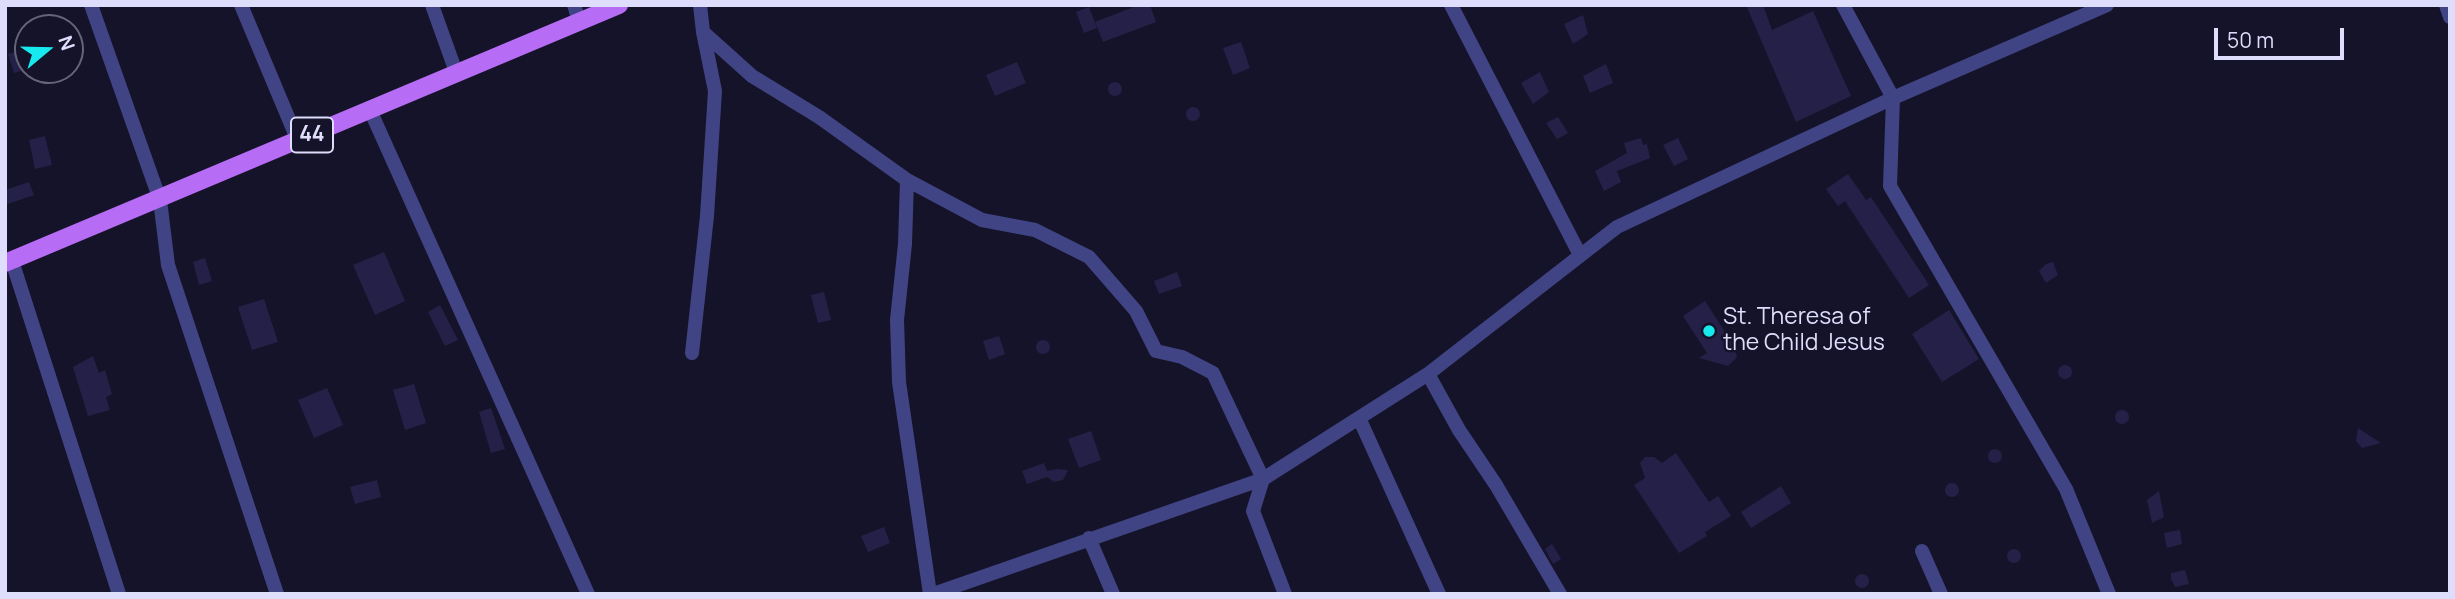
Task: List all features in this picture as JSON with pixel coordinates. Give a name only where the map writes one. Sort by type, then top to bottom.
[{"type":"main road","name":"44","points":[[8,262],[370,110],[577,13],[619,5]]},
{"type":"street","points":[[91,5],[160,200],[167,265],[277,594]]},
{"type":"street","points":[[241,5],[298,141]]},
{"type":"street","points":[[432,5],[456,72]]},
{"type":"street","points":[[692,353],[707,216],[715,91],[703,32],[701,5]]},
{"type":"street","points":[[1451,5],[1580,255]]},
{"type":"street","points":[[1843,5],[1893,98],[1890,186],[2066,489],[2109,594]]},
{"type":"street","points":[[907,180],[905,244],[897,320],[900,382],[931,594],[1263,479],[1428,374],[1617,227],[1893,98],[2107,5]]},
{"type":"street","points":[[2446,5],[2450,17]]},
{"type":"street","points":[[703,32],[752,76],[818,117],[907,180],[982,220],[1035,230],[1088,257],[1136,311],[1156,351],[1182,358],[1213,373],[1263,479],[1253,512],[1285,594]]},
{"type":"street","points":[[370,110],[588,594]]},
{"type":"street","points":[[8,262],[119,594]]},
{"type":"street","points":[[1428,374],[1458,430],[1496,485],[1560,594]]},
{"type":"street","points":[[1359,418],[1439,594]]},
{"type":"street","points":[[1089,538],[1113,594]]},
{"type":"street","points":[[1922,551],[1941,594]]},
{"type":"building","points":[[1139,5],[1150,5],[1156,22],[1103,42],[1095,22]]},
{"type":"building","points":[[1746,5],[1763,5],[1772,30],[1813,11],[1851,96],[1796,122]]},
{"type":"building","points":[[1089,7],[1097,28],[1084,33],[1076,12]]},
{"type":"building","points":[[1583,15],[1588,34],[1573,44],[1564,24]]},
{"type":"building","points":[[1241,42],[1250,68],[1233,75],[1223,48]]},
{"type":"building","points":[[14,52],[14,73],[8,54]]},
{"type":"building","points":[[1017,62],[1026,83],[995,96],[986,75]]},
{"type":"building","points":[[1606,64],[1613,83],[1590,93],[1583,76]]},
{"type":"building","points":[[1540,72],[1549,92],[1533,104],[1521,83]]},
{"type":"building","points":[[1112,82],[1118,82],[1122,89],[1118,96],[1112,96],[1108,92],[1108,86]]},
{"type":"building","points":[[1193,107],[1198,109],[1198,119],[1193,121],[1188,119],[1186,114],[1188,109]]},
{"type":"building","points":[[1558,117],[1568,133],[1557,139],[1546,123]]},
{"type":"building","points":[[45,136],[52,165],[35,169],[29,140]]},
{"type":"building","points":[[1641,138],[1643,145],[1647,144],[1650,158],[1617,171],[1621,182],[1604,191],[1595,171],[1627,153],[1624,143]]},
{"type":"building","points":[[1678,138],[1688,159],[1674,166],[1663,145]]},
{"type":"building","points":[[1848,174],[1866,200],[1871,197],[1929,285],[1909,298],[1845,201],[1838,206],[1826,189]]},
{"type":"building","points":[[29,182],[34,195],[5,205],[5,190]]},
{"type":"building","points":[[384,252],[405,301],[375,315],[353,265]]},
{"type":"building","points":[[205,258],[212,281],[199,285],[193,262]]},
{"type":"building","points":[[2053,262],[2058,275],[2046,283],[2039,271],[2046,264]]},
{"type":"building","points":[[1177,272],[1182,286],[1159,294],[1154,281]]},
{"type":"building","points":[[824,292],[831,320],[818,323],[811,295]]},
{"type":"building","points":[[264,299],[278,342],[252,350],[238,307]]},
{"type":"building","name":"St. Theresa of the Child Jesus","points":[[1705,301],[1734,346],[1737,357],[1728,366],[1699,358],[1707,353],[1683,316]]},
{"type":"building","points":[[440,305],[458,340],[445,346],[428,312]]},
{"type":"building","points":[[1949,310],[1979,359],[1942,382],[1912,334]]},
{"type":"building","points":[[999,336],[1005,354],[989,360],[983,341]]},
{"type":"building","points":[[1040,340],[1046,340],[1050,347],[1046,354],[1040,354],[1036,350],[1036,344]]},
{"type":"building","points":[[93,356],[99,373],[105,370],[112,394],[106,397],[110,410],[88,416],[73,367]]},
{"type":"building","points":[[2062,365],[2068,365],[2072,372],[2068,379],[2062,379],[2058,375],[2058,369]]},
{"type":"building","points":[[414,384],[426,423],[405,430],[393,390]]},
{"type":"building","points":[[327,388],[343,425],[314,438],[298,400]]},
{"type":"building","points":[[491,408],[505,449],[491,453],[479,412]]},
{"type":"building","points":[[2119,410],[2125,410],[2129,417],[2125,424],[2119,424],[2115,420],[2115,414]]},
{"type":"building","points":[[2358,428],[2381,443],[2362,448],[2356,441]]},
{"type":"building","points":[[1091,431],[1101,460],[1079,468],[1068,439]]},
{"type":"building","points":[[1992,449],[1998,449],[2002,456],[1998,463],[1992,463],[1988,459],[1988,453]]},
{"type":"building","points":[[1676,453],[1709,502],[1718,496],[1731,516],[1705,532],[1707,536],[1679,553],[1634,485],[1645,478],[1640,463],[1645,457],[1654,457],[1662,463]]},
{"type":"building","points":[[1044,463],[1047,471],[1068,470],[1063,480],[1054,482],[1047,477],[1027,484],[1022,471]]},
{"type":"building","points":[[377,480],[381,497],[355,504],[350,487]]},
{"type":"building","points":[[1949,483],[1955,483],[1959,490],[1955,497],[1949,497],[1945,493],[1945,487]]},
{"type":"building","points":[[1781,486],[1791,503],[1751,528],[1741,512]]},
{"type":"building","points":[[2159,491],[2164,517],[2152,523],[2147,500]]},
{"type":"building","points":[[884,527],[890,543],[868,552],[861,536]]},
{"type":"building","points":[[2180,530],[2182,544],[2167,548],[2164,533]]},
{"type":"building","points":[[1552,544],[1561,559],[1553,564],[1545,549]]},
{"type":"building","points":[[2011,549],[2017,549],[2021,556],[2017,563],[2011,563],[2007,559],[2007,553]]},
{"type":"building","points":[[2185,570],[2189,584],[2175,587],[2171,573]]},
{"type":"building","points":[[1859,574],[1865,574],[1869,581],[1865,588],[1859,588],[1855,584],[1855,578]]},
{"type":"place","name":"St. Theresa of the Child Jesus","points":[[1709,331]]}]
